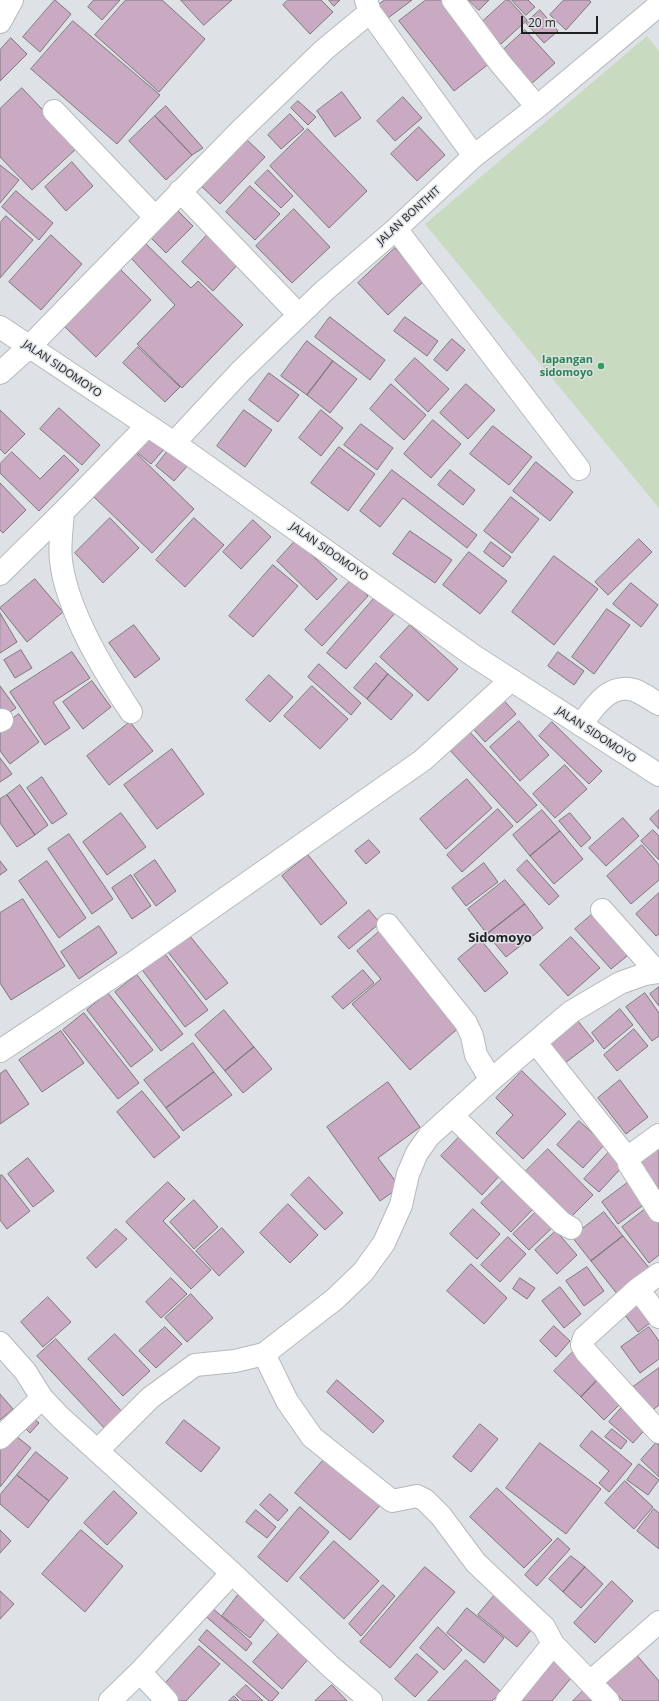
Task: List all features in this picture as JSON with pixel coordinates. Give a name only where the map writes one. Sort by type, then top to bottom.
[{"type":"street","points":[[0,22],[12,0]]},
{"type":"street","points":[[453,0],[500,63],[538,107]]},
{"type":"street","name":"JALAN BONTHIT","points":[[174,442],[240,372],[324,291],[396,229],[474,156],[538,107],[659,5]]},
{"type":"street","points":[[0,373],[29,347],[180,191],[368,6],[474,156]]},
{"type":"street","points":[[54,112],[155,217]]},
{"type":"street","points":[[180,191],[299,315]]},
{"type":"street","points":[[396,229],[579,469]]},
{"type":"street","name":"JALAN SIDOMOYO","points":[[0,328],[147,426],[174,442],[511,680],[659,775]]},
{"type":"street","points":[[0,574],[147,426]]},
{"type":"street","points":[[63,512],[60,560],[70,604],[111,681],[131,712]]},
{"type":"street","points":[[2,1046],[133,963],[423,760],[511,680]]},
{"type":"street","points":[[582,725],[596,703],[616,689],[624,688],[636,691],[659,704]]},
{"type":"street","points":[[602,910],[658,972]]},
{"type":"street","points":[[388,925],[466,1022],[472,1036],[476,1055],[492,1080]]},
{"type":"street","points":[[98,1450],[150,1398],[195,1365],[235,1361],[264,1354],[335,1299],[363,1272],[384,1243],[401,1205],[408,1174],[417,1153],[429,1136],[571,1012],[620,983],[645,974],[658,972]]},
{"type":"street","points":[[536,1042],[628,1159],[629,1164],[659,1211]]},
{"type":"street","points":[[452,1115],[562,1223],[571,1228]]},
{"type":"street","points":[[628,1159],[659,1135]]},
{"type":"street","points":[[659,1274],[638,1289],[584,1338],[582,1345],[586,1352],[659,1432]]},
{"type":"street","points":[[638,1289],[659,1317]]},
{"type":"street","points":[[0,1343],[25,1372],[42,1398],[61,1418],[232,1573],[331,1667],[371,1701]]},
{"type":"street","points":[[264,1354],[288,1401],[312,1437],[392,1500],[417,1496],[425,1500],[441,1516],[476,1563],[544,1627],[553,1644],[608,1701]]},
{"type":"street","points":[[0,1438],[42,1398]]},
{"type":"street","points":[[110,1701],[140,1672],[232,1573]]},
{"type":"street","points":[[590,1682],[659,1622]]},
{"type":"street","points":[[507,1701],[553,1644]]},
{"type":"street","points":[[140,1672],[167,1701]]},
{"type":"green space","name":"lapangan sidomoyo","points":[[647,36],[659,51],[659,508],[425,224]]},
{"type":"building","points":[[55,0],[71,14],[40,52],[23,37]]},
{"type":"building","points":[[94,0],[120,0],[102,20],[88,7]]},
{"type":"building","points":[[126,0],[162,0],[205,39],[159,92],[95,35]]},
{"type":"building","points":[[181,0],[232,0],[204,25]]},
{"type":"building","points":[[288,0],[321,0],[333,12],[310,34],[283,5]]},
{"type":"building","points":[[329,0],[340,0],[334,6]]},
{"type":"building","points":[[385,0],[412,0],[388,18],[378,5]]},
{"type":"building","points":[[426,0],[449,0],[495,59],[454,91],[399,21]]},
{"type":"building","points":[[469,0],[489,0],[479,10]]},
{"type":"building","points":[[506,0],[509,0],[527,20],[501,44],[481,23]]},
{"type":"building","points":[[512,0],[528,0],[535,7],[526,15]]},
{"type":"building","points":[[564,0],[589,0],[591,2],[566,30],[550,15]]},
{"type":"building","points":[[540,10],[558,31],[544,43],[526,23]]},
{"type":"building","points":[[73,21],[160,95],[117,144],[31,69]]},
{"type":"building","points":[[525,30],[555,63],[530,85],[501,52]]},
{"type":"building","points":[[11,38],[27,54],[0,81],[0,50]]},
{"type":"building","points":[[22,88],[78,147],[32,190],[0,157],[0,109]]},
{"type":"building","points":[[342,92],[361,118],[335,137],[317,111]]},
{"type":"building","points":[[403,97],[422,118],[395,141],[377,121]]},
{"type":"building","points":[[298,101],[316,117],[308,125],[291,108]]},
{"type":"building","points":[[166,106],[203,148],[192,155],[155,116]]},
{"type":"building","points":[[290,114],[304,129],[281,149],[268,135]]},
{"type":"building","points":[[155,116],[192,155],[166,180],[129,141]]},
{"type":"building","points":[[419,127],[445,155],[417,181],[391,154]]},
{"type":"building","points":[[308,129],[367,191],[329,228],[270,166]]},
{"type":"building","points":[[244,137],[265,157],[220,204],[199,184]]},
{"type":"building","points":[[72,162],[93,186],[66,211],[45,187]]},
{"type":"building","points":[[0,165],[19,180],[0,203]]},
{"type":"building","points":[[268,170],[293,196],[281,208],[255,183]]},
{"type":"building","points":[[250,186],[280,214],[255,240],[226,212]]},
{"type":"building","points":[[16,191],[53,223],[39,240],[2,207]]},
{"type":"building","points":[[294,209],[330,247],[292,283],[256,246]]},
{"type":"building","points":[[177,210],[193,226],[166,253],[150,237]]},
{"type":"building","points":[[6,216],[33,240],[0,278],[0,223]]},
{"type":"building","points":[[210,232],[241,261],[213,291],[182,262]]},
{"type":"building","points":[[51,235],[82,264],[41,310],[9,282]]},
{"type":"building","points":[[144,242],[191,288],[198,281],[243,325],[182,388],[137,344],[175,305],[129,256]]},
{"type":"building","points":[[395,248],[425,280],[388,315],[358,283]]},
{"type":"building","points":[[120,269],[151,300],[96,357],[64,326]]},
{"type":"building","points":[[330,317],[385,360],[370,380],[315,337]]},
{"type":"building","points":[[405,317],[438,341],[427,356],[394,331]]},
{"type":"building","points":[[452,339],[465,350],[447,371],[434,360]]},
{"type":"building","points":[[307,341],[333,361],[307,395],[281,376]]},
{"type":"building","points":[[138,347],[180,387],[165,402],[123,363]]},
{"type":"building","points":[[415,358],[449,389],[428,412],[395,380]]},
{"type":"building","points":[[333,361],[357,379],[330,413],[307,395]]},
{"type":"building","points":[[269,373],[299,395],[278,422],[249,400]]},
{"type":"building","points":[[391,384],[426,415],[404,440],[370,409]]},
{"type":"building","points":[[466,384],[495,410],[468,439],[440,413]]},
{"type":"building","points":[[59,408],[100,445],[82,465],[40,429]]},
{"type":"building","points":[[0,410],[25,434],[5,454],[0,449]]},
{"type":"building","points":[[244,410],[272,430],[245,467],[217,446]]},
{"type":"building","points":[[321,410],[343,428],[321,456],[299,438]]},
{"type":"building","points":[[433,420],[461,444],[431,478],[404,454]]},
{"type":"building","points":[[361,424],[393,448],[377,470],[344,445]]},
{"type":"building","points":[[493,426],[532,457],[509,485],[470,454]]},
{"type":"building","points":[[149,431],[166,447],[151,464],[133,449]]},
{"type":"building","points":[[339,447],[375,474],[348,511],[311,483]]},
{"type":"building","points":[[170,448],[189,464],[174,481],[156,466]]},
{"type":"building","points":[[134,451],[194,509],[152,553],[92,495]]},
{"type":"building","points":[[12,452],[40,479],[64,455],[79,470],[39,511],[0,473],[0,464]]},
{"type":"building","points":[[536,462],[573,492],[550,521],[513,491]]},
{"type":"building","points":[[392,470],[477,535],[467,548],[403,498],[380,527],[360,511]]},
{"type":"building","points":[[450,470],[475,490],[463,505],[438,485]]},
{"type":"building","points":[[0,483],[26,510],[3,533],[0,530]]},
{"type":"building","points":[[511,497],[539,519],[512,553],[484,531]]},
{"type":"building","points":[[110,518],[139,548],[103,583],[75,553]]},
{"type":"building","points":[[194,518],[224,545],[185,587],[156,560]]},
{"type":"building","points":[[253,520],[271,537],[241,569],[223,552]]},
{"type":"building","points":[[410,531],[452,560],[435,583],[393,554]]},
{"type":"building","points":[[639,539],[652,552],[608,595],[595,582]]},
{"type":"building","points":[[296,540],[337,579],[317,600],[277,561]]},
{"type":"building","points":[[491,542],[511,557],[503,567],[484,552]]},
{"type":"building","points":[[469,552],[507,581],[480,614],[443,585]]},
{"type":"building","points":[[554,556],[598,589],[554,645],[512,612]]},
{"type":"building","points":[[273,565],[298,586],[253,637],[229,616]]},
{"type":"building","points":[[35,579],[63,612],[27,642],[0,608]]},
{"type":"building","points":[[351,580],[368,596],[322,646],[305,630]]},
{"type":"building","points":[[631,583],[658,605],[641,627],[613,604]]},
{"type":"building","points":[[377,595],[396,612],[346,669],[327,653]]},
{"type":"building","points":[[607,609],[630,625],[594,674],[572,657]]},
{"type":"building","points":[[0,613],[17,642],[0,653]]},
{"type":"building","points":[[134,625],[160,659],[135,678],[109,643]]},
{"type":"building","points":[[410,625],[458,669],[428,701],[380,657]]},
{"type":"building","points":[[21,650],[32,668],[15,678],[4,660]]},
{"type":"building","points":[[72,652],[90,678],[53,702],[70,728],[45,745],[10,692]]},
{"type":"building","points":[[558,652],[584,671],[574,685],[548,666]]},
{"type":"building","points":[[376,663],[388,674],[367,699],[354,688]]},
{"type":"building","points":[[319,664],[361,703],[351,715],[308,677]]},
{"type":"building","points":[[388,674],[413,695],[391,720],[367,699]]},
{"type":"building","points":[[269,675],[293,697],[270,722],[246,700]]},
{"type":"building","points":[[92,681],[111,707],[83,729],[63,702]]},
{"type":"building","points":[[0,686],[16,708],[4,716],[0,710]]},
{"type":"building","points":[[312,686],[348,719],[320,749],[284,716]]},
{"type":"building","points":[[499,695],[516,714],[485,742],[468,723]]},
{"type":"building","points":[[19,714],[39,742],[10,764],[0,751],[0,728]]},
{"type":"building","points":[[519,721],[549,755],[520,781],[490,747]]},
{"type":"building","points":[[130,722],[153,751],[109,785],[87,756]]},
{"type":"building","points":[[552,722],[602,771],[589,784],[539,736]]},
{"type":"building","points":[[467,729],[537,805],[517,823],[447,747]]},
{"type":"building","points":[[172,749],[204,794],[157,829],[124,785]]},
{"type":"building","points":[[0,758],[12,774],[0,782]]},
{"type":"building","points":[[565,765],[587,789],[555,818],[533,794]]},
{"type":"building","points":[[42,777],[67,814],[52,824],[27,788]]},
{"type":"building","points":[[467,779],[492,808],[446,849],[420,819]]},
{"type":"building","points":[[20,785],[48,825],[35,835],[7,795]]},
{"type":"building","points":[[7,795],[35,835],[17,847],[0,823],[0,799]]},
{"type":"building","points":[[498,809],[513,826],[462,872],[447,855]]},
{"type":"building","points":[[542,810],[560,831],[530,856],[513,835]]},
{"type":"building","points":[[659,810],[659,829],[650,819]]},
{"type":"building","points":[[121,813],[146,847],[107,875],[83,842]]},
{"type":"building","points":[[570,813],[591,838],[581,847],[559,821]]},
{"type":"building","points":[[623,818],[639,836],[606,866],[589,848]]},
{"type":"building","points":[[653,830],[659,836],[659,860],[641,841]]},
{"type":"building","points":[[560,831],[583,859],[554,884],[530,856]]},
{"type":"building","points":[[69,834],[113,899],[92,914],[48,849]]},
{"type":"building","points":[[369,840],[380,852],[366,864],[355,851]]},
{"type":"building","points":[[642,845],[659,865],[659,880],[631,904],[607,876]]},
{"type":"building","points":[[308,855],[347,903],[321,925],[282,876]]},
{"type":"building","points":[[155,860],[176,891],[156,906],[134,875]]},
{"type":"building","points":[[527,860],[559,896],[549,905],[517,870]]},
{"type":"building","points":[[0,861],[7,870],[0,875]]},
{"type":"building","points":[[47,861],[86,918],[59,938],[19,881]]},
{"type":"building","points":[[484,863],[498,882],[466,906],[452,888]]},
{"type":"building","points":[[131,875],[151,906],[132,919],[112,888]]},
{"type":"building","points":[[505,880],[525,904],[487,934],[468,909]]},
{"type":"building","points":[[659,893],[659,934],[656,936],[636,914]]},
{"type":"building","points":[[23,899],[65,966],[11,1000],[0,983],[0,913]]},
{"type":"building","points":[[525,904],[543,928],[506,957],[487,934]]},
{"type":"building","points":[[369,910],[380,923],[349,949],[338,937]]},
{"type":"building","points":[[596,911],[632,952],[611,969],[575,929]]},
{"type":"building","points":[[99,926],[117,953],[79,979],[61,952]]},
{"type":"building","points":[[380,931],[462,1025],[410,1070],[352,1004],[381,979],[357,951]]},
{"type":"building","points":[[189,935],[228,983],[206,1000],[168,952]]},
{"type":"building","points":[[571,937],[600,968],[568,996],[540,965]]},
{"type":"building","points":[[481,940],[508,973],[485,992],[458,959]]},
{"type":"building","points":[[162,950],[208,1010],[185,1027],[140,967]]},
{"type":"building","points":[[363,970],[374,983],[343,1009],[332,997]]},
{"type":"building","points":[[137,975],[183,1034],[161,1051],[115,992]]},
{"type":"building","points":[[659,987],[659,1006],[650,994]]},
{"type":"building","points":[[108,993],[153,1050],[131,1067],[87,1010]]},
{"type":"building","points":[[645,993],[659,1013],[659,1036],[652,1041],[626,1007]]},
{"type":"building","points":[[620,1009],[633,1025],[604,1049],[592,1033]]},
{"type":"building","points":[[224,1010],[254,1047],[225,1071],[195,1035]]},
{"type":"building","points":[[84,1013],[139,1083],[118,1099],[63,1030]]},
{"type":"building","points":[[573,1015],[594,1041],[565,1063],[545,1038]]},
{"type":"building","points":[[634,1029],[648,1046],[617,1071],[604,1055]]},
{"type":"building","points":[[61,1031],[84,1063],[42,1092],[19,1060]]},
{"type":"building","points":[[193,1043],[214,1072],[166,1108],[144,1080]]},
{"type":"building","points":[[254,1047],[272,1069],[243,1093],[225,1071]]},
{"type":"building","points":[[6,1070],[29,1104],[0,1124],[0,1074]]},
{"type":"building","points":[[522,1071],[566,1114],[523,1159],[496,1133],[513,1115],[496,1098]]},
{"type":"building","points":[[214,1072],[232,1095],[183,1131],[166,1108]]},
{"type":"building","points":[[620,1080],[648,1117],[626,1134],[598,1098]]},
{"type":"building","points":[[388,1082],[420,1127],[378,1158],[400,1187],[380,1201],[327,1127]]},
{"type":"building","points":[[142,1091],[180,1137],[154,1158],[117,1112]]},
{"type":"building","points":[[579,1121],[605,1144],[583,1168],[557,1145]]},
{"type":"building","points":[[462,1134],[502,1173],[482,1195],[441,1156]]},
{"type":"building","points":[[659,1146],[659,1189],[638,1161]]},
{"type":"building","points":[[548,1149],[593,1195],[568,1220],[523,1174]]},
{"type":"building","points":[[609,1152],[624,1165],[599,1192],[584,1179]]},
{"type":"building","points":[[28,1158],[54,1191],[33,1207],[8,1174]]},
{"type":"building","points":[[2,1175],[30,1211],[7,1229],[0,1220],[0,1176]]},
{"type":"building","points":[[309,1177],[343,1213],[325,1230],[291,1195]]},
{"type":"building","points":[[506,1178],[535,1207],[511,1232],[481,1203]]},
{"type":"building","points":[[630,1181],[646,1203],[618,1224],[602,1202]]},
{"type":"building","points":[[168,1182],[185,1199],[163,1221],[211,1270],[191,1289],[126,1222]]},
{"type":"building","points":[[194,1200],[218,1227],[194,1249],[170,1222]]},
{"type":"building","points":[[288,1204],[318,1235],[290,1263],[260,1233]]},
{"type":"building","points":[[648,1207],[659,1222],[659,1255],[649,1263],[622,1227]]},
{"type":"building","points":[[473,1209],[500,1234],[477,1259],[450,1234]]},
{"type":"building","points":[[539,1209],[555,1225],[529,1250],[513,1234]]},
{"type":"building","points":[[604,1212],[623,1236],[591,1261],[572,1237]]},
{"type":"building","points":[[222,1228],[244,1252],[219,1276],[196,1251]]},
{"type":"building","points":[[116,1229],[127,1239],[96,1268],[87,1258]]},
{"type":"building","points":[[556,1231],[577,1255],[557,1274],[535,1250]]},
{"type":"building","points":[[623,1236],[650,1269],[618,1295],[591,1261]]},
{"type":"building","points":[[508,1237],[526,1254],[500,1282],[481,1265]]},
{"type":"building","points":[[471,1264],[507,1298],[484,1324],[447,1291]]},
{"type":"building","points":[[587,1267],[604,1291],[584,1306],[566,1281]]},
{"type":"building","points":[[171,1278],[187,1294],[161,1318],[146,1302]]},
{"type":"building","points":[[520,1278],[535,1288],[527,1299],[513,1289]]},
{"type":"building","points":[[560,1287],[581,1314],[564,1328],[542,1301]]},
{"type":"building","points":[[191,1294],[213,1318],[187,1342],[165,1318]]},
{"type":"building","points":[[48,1297],[71,1322],[43,1347],[21,1322]]},
{"type":"building","points":[[634,1301],[650,1323],[638,1332],[621,1310]]},
{"type":"building","points":[[554,1326],[570,1341],[556,1357],[540,1341]]},
{"type":"building","points":[[165,1327],[182,1344],[156,1368],[139,1351]]},
{"type":"building","points":[[649,1327],[659,1341],[659,1359],[640,1373],[621,1347]]},
{"type":"building","points":[[115,1334],[150,1371],[123,1396],[88,1359]]},
{"type":"building","points":[[56,1339],[125,1415],[107,1431],[37,1356]]},
{"type":"building","points":[[576,1349],[602,1375],[581,1397],[554,1371]]},
{"type":"building","points":[[659,1368],[659,1405],[650,1412],[633,1387]]},
{"type":"building","points":[[602,1375],[626,1398],[604,1420],[581,1397]]},
{"type":"building","points":[[337,1380],[384,1421],[373,1433],[327,1392]]},
{"type":"building","points":[[0,1394],[13,1409],[0,1420]]},
{"type":"building","points":[[624,1405],[648,1426],[633,1443],[609,1422]]},
{"type":"building","points":[[31,1416],[39,1423],[30,1433],[22,1425]]},
{"type":"building","points":[[184,1420],[220,1448],[201,1472],[166,1443]]},
{"type":"building","points":[[480,1424],[498,1439],[471,1472],[453,1457]]},
{"type":"building","points":[[612,1429],[627,1441],[621,1449],[605,1437]]},
{"type":"building","points":[[592,1431],[632,1464],[609,1492],[599,1483],[609,1471],[580,1446]]},
{"type":"building","points":[[11,1432],[31,1448],[0,1487],[0,1445]]},
{"type":"building","points":[[540,1443],[601,1489],[566,1534],[506,1488]]},
{"type":"building","points":[[656,1443],[659,1445],[659,1477],[641,1460]]},
{"type":"building","points":[[36,1452],[68,1478],[49,1501],[17,1475]]},
{"type":"building","points":[[326,1457],[381,1504],[350,1540],[295,1493]]},
{"type":"building","points":[[639,1464],[659,1480],[648,1495],[627,1480]]},
{"type":"building","points":[[17,1475],[49,1501],[28,1528],[0,1504],[0,1495]]},
{"type":"building","points":[[625,1481],[653,1507],[634,1529],[605,1503]]},
{"type":"building","points":[[497,1488],[552,1540],[524,1568],[470,1517]]},
{"type":"building","points":[[114,1491],[137,1513],[107,1545],[84,1523]]},
{"type":"building","points":[[270,1494],[288,1510],[278,1521],[260,1505]]},
{"type":"building","points":[[300,1507],[329,1532],[287,1582],[258,1557]]},
{"type":"building","points":[[654,1509],[659,1513],[659,1549],[637,1531]]},
{"type":"building","points":[[256,1510],[276,1527],[267,1538],[246,1522]]},
{"type":"building","points":[[0,1530],[11,1541],[0,1553]]},
{"type":"building","points":[[81,1530],[123,1566],[85,1612],[42,1574]]},
{"type":"building","points":[[558,1538],[570,1549],[537,1586],[525,1575]]},
{"type":"building","points":[[334,1541],[379,1581],[344,1619],[300,1578]]},
{"type":"building","points":[[571,1556],[585,1567],[563,1592],[549,1579]]},
{"type":"building","points":[[425,1567],[455,1592],[390,1668],[360,1642]]},
{"type":"building","points":[[585,1567],[603,1584],[581,1608],[563,1592]]},
{"type":"building","points":[[612,1581],[633,1601],[595,1643],[574,1623]]},
{"type":"building","points":[[383,1585],[395,1596],[361,1636],[349,1624]]},
{"type":"building","points":[[0,1591],[14,1604],[0,1619]]},
{"type":"building","points":[[498,1591],[537,1623],[517,1647],[478,1615]]},
{"type":"building","points":[[238,1595],[266,1617],[250,1638],[222,1616]]},
{"type":"building","points":[[210,1606],[252,1643],[246,1651],[203,1614]]},
{"type":"building","points":[[467,1608],[504,1638],[484,1663],[447,1633]]},
{"type":"building","points":[[438,1627],[462,1650],[444,1670],[420,1648]]},
{"type":"building","points":[[207,1630],[279,1693],[272,1701],[269,1701],[199,1640]]},
{"type":"building","points":[[281,1631],[310,1657],[282,1689],[253,1662]]},
{"type":"building","points":[[199,1646],[220,1664],[186,1701],[179,1701],[163,1686]]},
{"type":"building","points":[[634,1652],[659,1681],[659,1701],[623,1701],[603,1679]]},
{"type":"building","points":[[417,1654],[438,1672],[415,1697],[395,1679]]},
{"type":"building","points":[[556,1655],[576,1672],[552,1701],[518,1701]]},
{"type":"building","points":[[466,1660],[501,1692],[492,1701],[428,1701]]},
{"type":"building","points":[[246,1685],[263,1701],[243,1701],[236,1695]]},
{"type":"building","points":[[332,1685],[347,1701],[315,1701]]},
{"type":"building","points":[[584,1690],[595,1701],[573,1701]]},
{"type":"building","points":[[234,1696],[239,1701],[229,1701]]},
{"type":"place","name":"lapangan sidomoyo","points":[[601,366]]},
{"type":"district","name":"Sidomoyo","points":[[500,938]]}]
